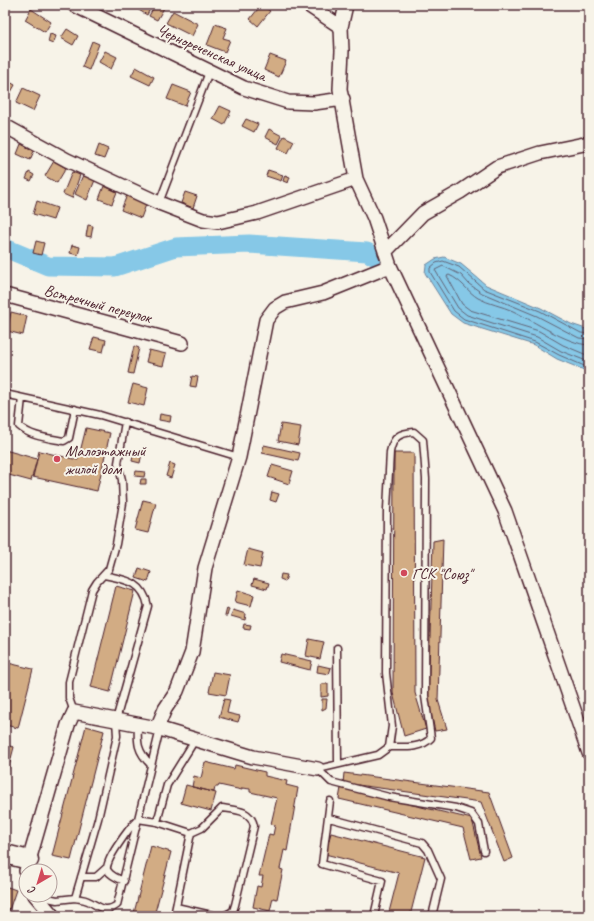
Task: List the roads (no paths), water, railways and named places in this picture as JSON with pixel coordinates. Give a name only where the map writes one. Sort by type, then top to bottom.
[{"type":"street","name":"Чернореченская улица","points":[[74,5],[244,88],[288,102],[314,103],[343,99]]},
{"type":"street","points":[[308,5],[341,27]]},
{"type":"street","points":[[346,5],[341,27],[342,51],[340,89],[343,99],[356,179],[374,218],[390,266],[505,511],[589,753]]},
{"type":"street","points":[[5,126],[67,160],[159,203],[189,215],[218,222],[257,213],[356,179]]},
{"type":"street","points":[[385,252],[423,213],[460,192],[497,167],[540,153],[589,143]]},
{"type":"street","points":[[158,728],[165,709],[177,691],[192,652],[205,568],[239,457],[266,320],[275,308],[284,302],[322,293],[390,266]]},
{"type":"street","name":"Встречный переулок","points":[[5,295],[182,343]]},
{"type":"street","points":[[28,863],[68,725],[74,712],[158,728],[253,756],[318,768]]},
{"type":"street","points":[[5,854],[20,863]]},
{"type":"street","points":[[42,903],[53,916]]},
{"type":"lane","points":[[159,203],[209,72]]},
{"type":"lane","points":[[5,394],[75,409],[125,422],[239,457]]},
{"type":"lane","points":[[22,398],[19,426],[25,432],[44,438],[64,441],[69,438],[75,409]]},
{"type":"lane","points":[[74,712],[69,698],[69,682],[92,590],[112,562],[123,503],[122,480],[118,463],[125,422]]},
{"type":"lane","points":[[318,768],[378,755],[389,747],[414,747],[428,742],[431,738],[425,696],[426,479],[423,440],[414,432],[403,432],[397,437],[392,443],[390,452],[387,509],[386,673],[392,726],[389,747]]},
{"type":"lane","points":[[75,898],[98,819],[117,736],[116,720],[148,606],[146,597],[136,584],[104,575]]},
{"type":"lane","points":[[337,648],[338,764]]},
{"type":"lane","points":[[138,724],[137,744],[144,758],[151,765]]},
{"type":"lane","points":[[58,900],[75,898],[86,900],[103,910],[108,910],[116,905],[124,881],[158,728]]},
{"type":"lane","points":[[157,822],[167,785],[195,740]]},
{"type":"lane","points":[[318,768],[331,782],[383,795],[456,808],[471,813],[478,824],[484,851]]},
{"type":"lane","points":[[330,801],[322,864],[382,881],[374,916]]},
{"type":"lane","points":[[138,819],[157,822],[191,833],[202,828],[222,808],[241,811],[247,813],[252,818],[254,826],[236,905],[233,911],[224,916]]},
{"type":"lane","points":[[329,818],[422,844],[428,850],[440,879],[432,916]]},
{"type":"lane","points":[[81,877],[96,877],[106,868],[124,835],[138,819]]},
{"type":"lane","points":[[174,916],[191,833]]},
{"type":"lane","points":[[106,868],[108,872],[124,881]]},
{"type":"lane","points":[[44,903],[57,916]]},
{"type":"lane","points":[[176,907],[216,916]]},
{"type":"water","points":[[444,257],[461,264],[486,285],[541,308],[571,324],[589,330],[589,372],[557,359],[534,345],[463,323],[451,314],[425,273],[426,265],[435,259]]},
{"type":"waterway","points":[[5,248],[48,266],[115,267],[176,247],[249,244],[367,252],[374,256]]},
{"type":"place","name":"Малоэтажный жилой дом","points":[[57,459]]},
{"type":"place","name":"ГСК \"Союз\"","points":[[404,573]]}]
